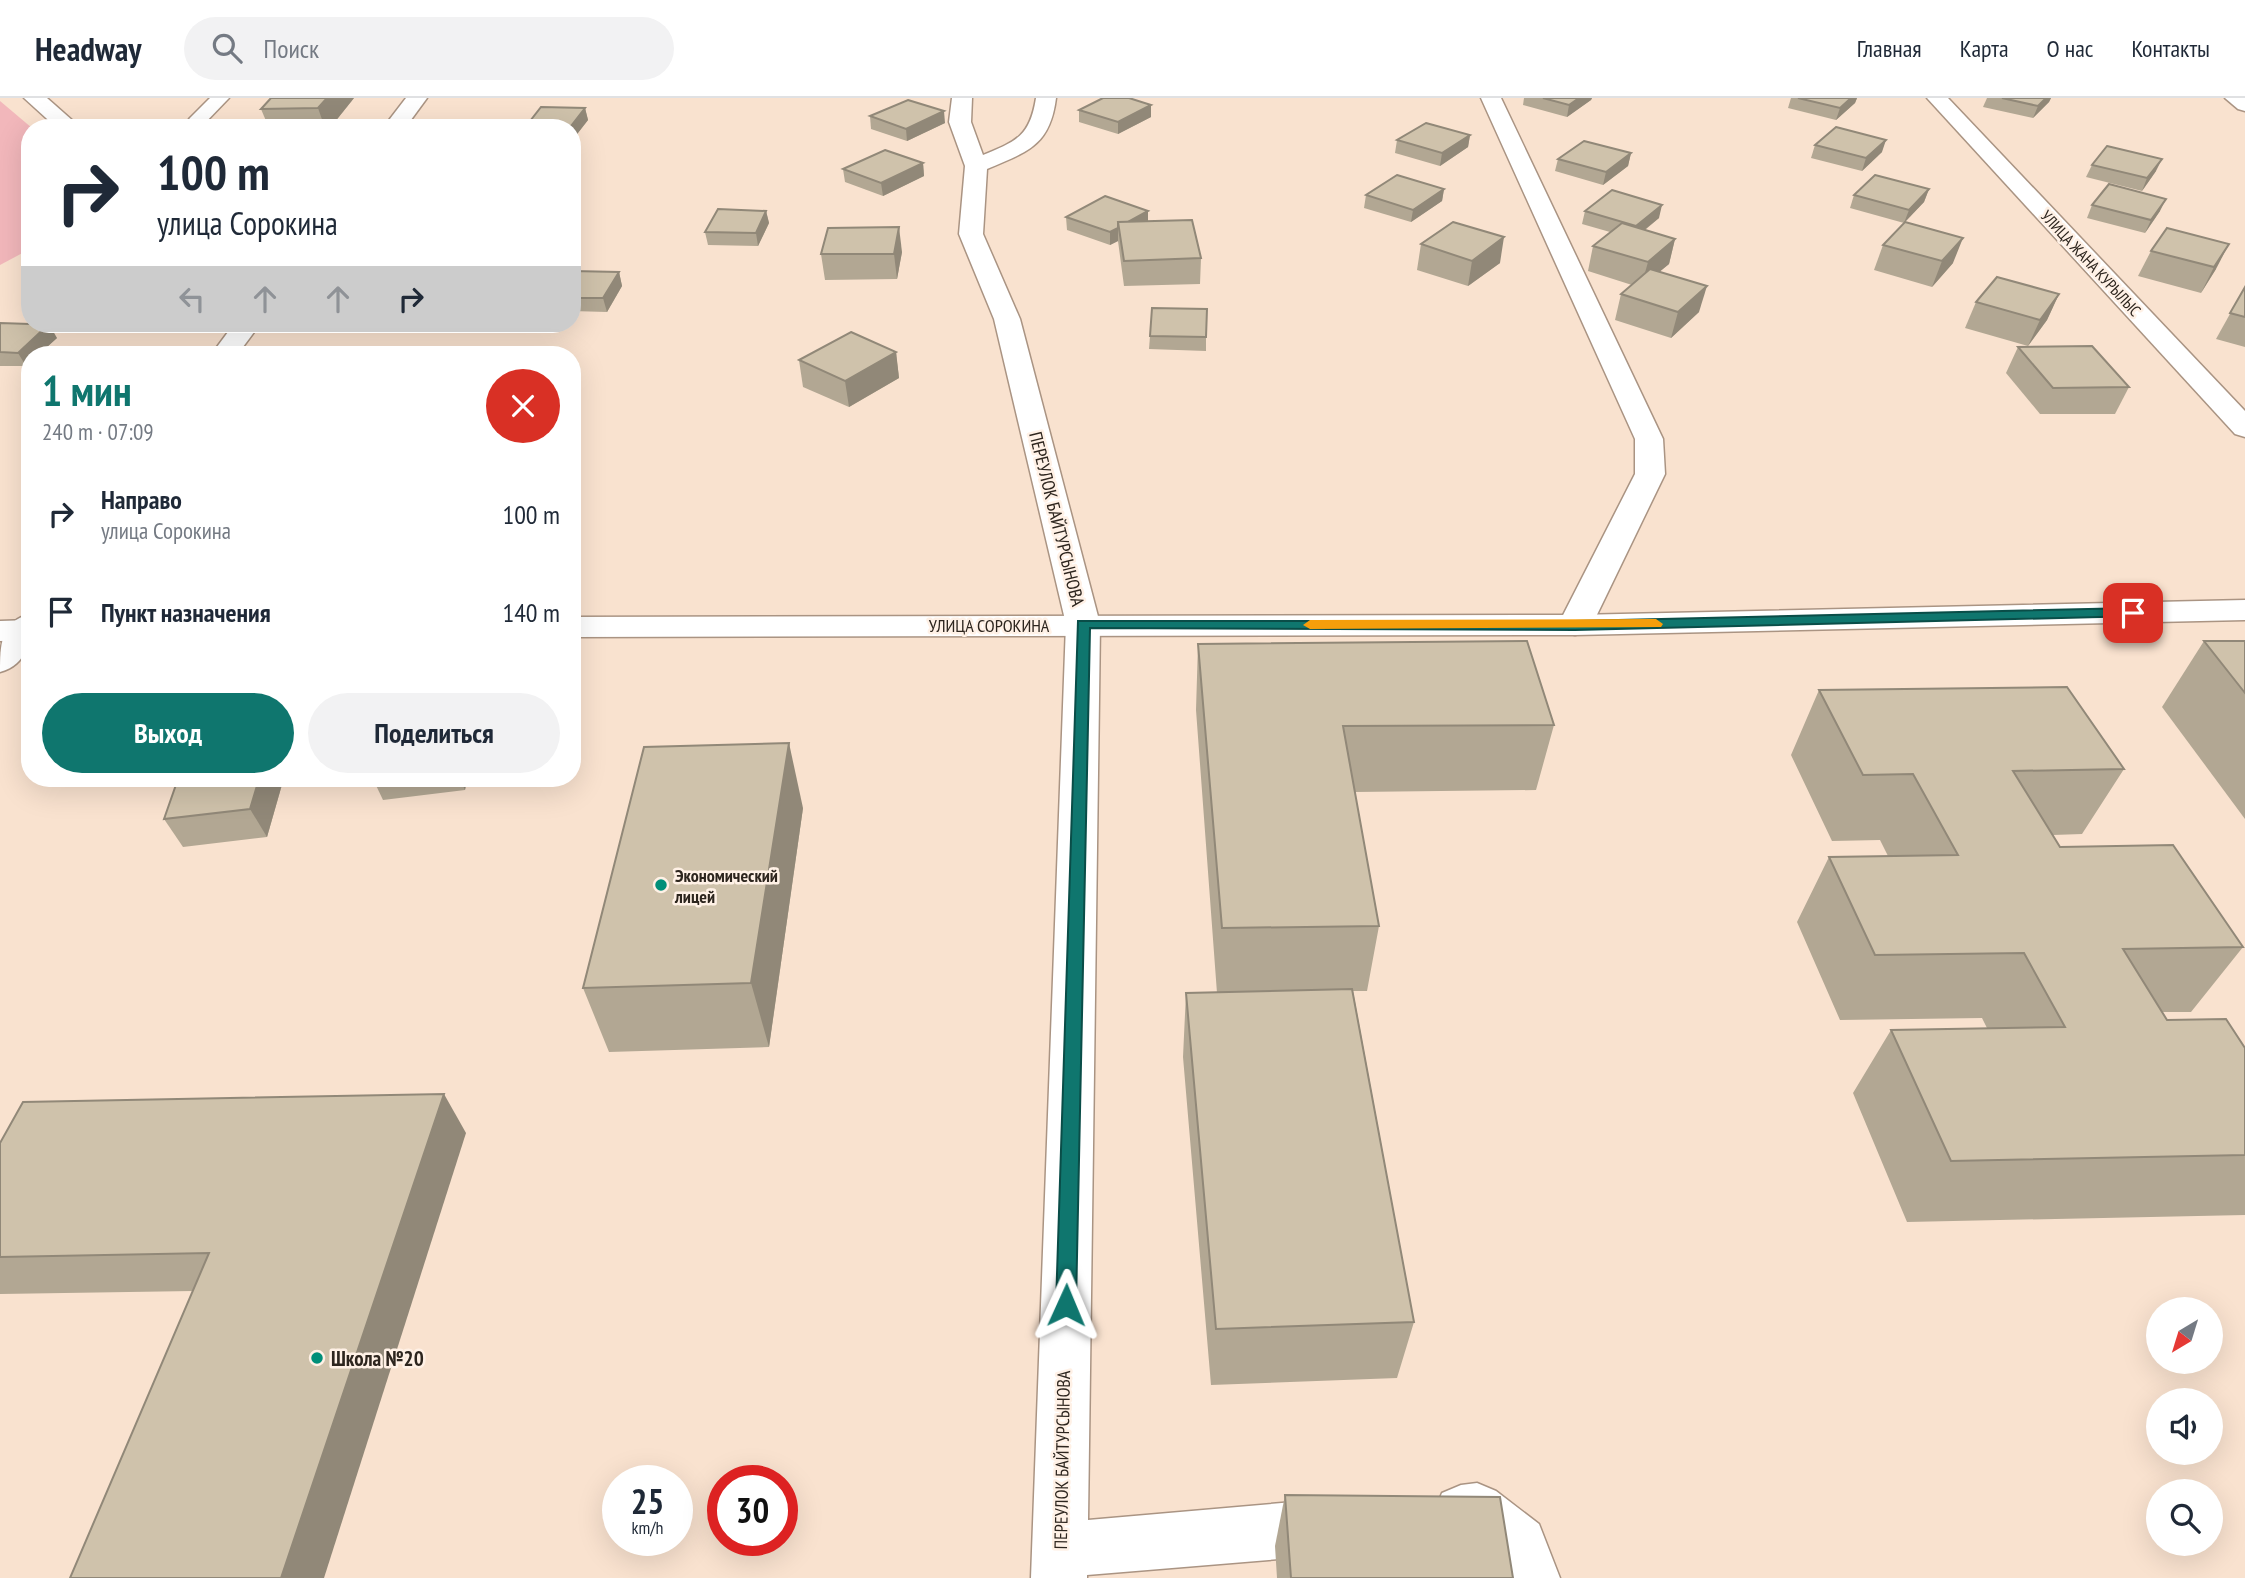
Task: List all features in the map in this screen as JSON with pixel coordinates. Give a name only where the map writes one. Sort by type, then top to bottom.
[{"type":"street","points":[[34,98],[59,119]]},
{"type":"street","points":[[401,119],[416,98]]},
{"type":"street","points":[[962,98],[960,122],[976,166],[1032,140],[1042,128],[1046,98]]},
{"type":"street","points":[[1491,98],[1649,439],[1650,474],[1575,625]]},
{"type":"street","name":"УЛИЦА ЖАНА КУРЫЛЫС","points":[[1937,98],[2245,428]]},
{"type":"street","points":[[2235,98],[2245,106]]},
{"type":"street","name":"ПЕРЕУЛОК БАЙТУРСЫНОВА","points":[[976,166],[971,234],[1007,319],[1083,624],[1060,1564]]},
{"type":"street","name":"УЛИЦА СОРОКИНА","points":[[581,627],[1575,625],[2245,610]]},
{"type":"street","points":[[0,661],[21,629]]},
{"type":"street","points":[[1060,1564],[1477,1510],[1519,1545],[1532,1578]]},
{"type":"lane","points":[[199,119],[220,98]]},
{"type":"shaded area","points":[[0,101],[21,119],[21,254],[0,265]]},
{"type":"building","points":[[271,98],[327,98],[318,108],[261,109]]},
{"type":"building","points":[[1103,98],[1129,98],[1151,105],[1118,122],[1079,110]]},
{"type":"building","points":[[1543,98],[1579,98],[1569,105]]},
{"type":"building","points":[[1798,98],[1851,98],[1840,108]]},
{"type":"building","points":[[2002,98],[2046,98],[2038,106]]},
{"type":"building","points":[[908,100],[944,111],[906,129],[870,116]]},
{"type":"building","points":[[541,107],[585,108],[576,119],[532,119]]},
{"type":"building","points":[[1426,123],[1470,135],[1442,153],[1397,140]]},
{"type":"building","points":[[1836,127],[1886,140],[1866,158],[1815,145]]},
{"type":"building","points":[[1584,141],[1631,153],[1606,172],[1558,159]]},
{"type":"building","points":[[2107,146],[2162,159],[2147,178],[2092,165]]},
{"type":"building","points":[[885,150],[923,163],[881,183],[843,169]]},
{"type":"building","points":[[1397,175],[1444,189],[1413,210],[1366,195]]},
{"type":"building","points":[[1875,175],[1929,189],[1909,210],[1854,195]]},
{"type":"building","points":[[2109,184],[2166,199],[2151,220],[2092,205]]},
{"type":"building","points":[[1612,190],[1662,205],[1636,226],[1585,211]]},
{"type":"building","points":[[1105,196],[1148,211],[1128,222],[1118,222],[1118,228],[1110,232],[1066,217]]},
{"type":"building","points":[[718,209],[766,211],[756,233],[705,232]]},
{"type":"building","points":[[1192,220],[1201,258],[1124,261],[1118,222]]},
{"type":"building","points":[[1453,222],[1504,237],[1472,261],[1421,244]]},
{"type":"building","points":[[1905,222],[1963,238],[1942,261],[1883,245]]},
{"type":"building","points":[[1622,223],[1675,239],[1648,262],[1593,246]]},
{"type":"building","points":[[899,227],[894,254],[821,254],[828,228]]},
{"type":"building","points":[[2167,228],[2229,244],[2214,267],[2151,251]]},
{"type":"building","points":[[1650,269],[1707,286],[1678,312],[1621,294]]},
{"type":"building","points":[[581,271],[619,272],[603,298],[581,298]]},
{"type":"building","points":[[1997,277],[2059,294],[2040,320],[1976,302]]},
{"type":"building","points":[[2245,287],[2245,317],[2230,313]]},
{"type":"building","points":[[1152,308],[1207,309],[1206,337],[1150,336]]},
{"type":"building","points":[[0,323],[21,323],[21,333],[39,333],[25,346],[21,346],[18,353],[0,352]]},
{"type":"building","points":[[851,332],[896,352],[845,381],[799,360]]},
{"type":"building","points":[[2092,346],[2129,387],[2053,388],[2018,347]]},
{"type":"building","points":[[1527,641],[1554,725],[1343,726],[1379,926],[1222,928],[1198,644]]},
{"type":"building","points":[[2204,641],[2245,641],[2245,693]]},
{"type":"building","points":[[2067,687],[2124,769],[2013,771],[2060,847],[2173,845],[2243,947],[2123,949],[2167,1020],[2226,1019],[2245,1048],[2245,1155],[1951,1161],[1891,1030],[2065,1027],[2024,953],[1875,955],[1829,857],[1958,855],[1913,774],[1863,775],[1819,690]]},
{"type":"building","points":[[789,743],[751,983],[583,988],[644,747]]},
{"type":"building","points":[[175,787],[257,787],[250,809],[164,819]]},
{"type":"building","points":[[1352,989],[1414,1322],[1216,1329],[1186,993]]},
{"type":"building","points":[[444,1094],[281,1578],[70,1578],[209,1253],[0,1257],[0,1143],[23,1102]]},
{"type":"building","points":[[1285,1495],[1500,1497],[1513,1578],[1291,1578]]},
{"type":"slow traffic","points":[[1310,625],[1656,624]]},
{"type":"place","name":"Экономический лицей","points":[[661,885]]},
{"type":"place","name":"Школа №20","points":[[317,1358]]},
{"type":"route","points":[[1066,1305],[1083,624],[1575,625],[2133,613]]}]
